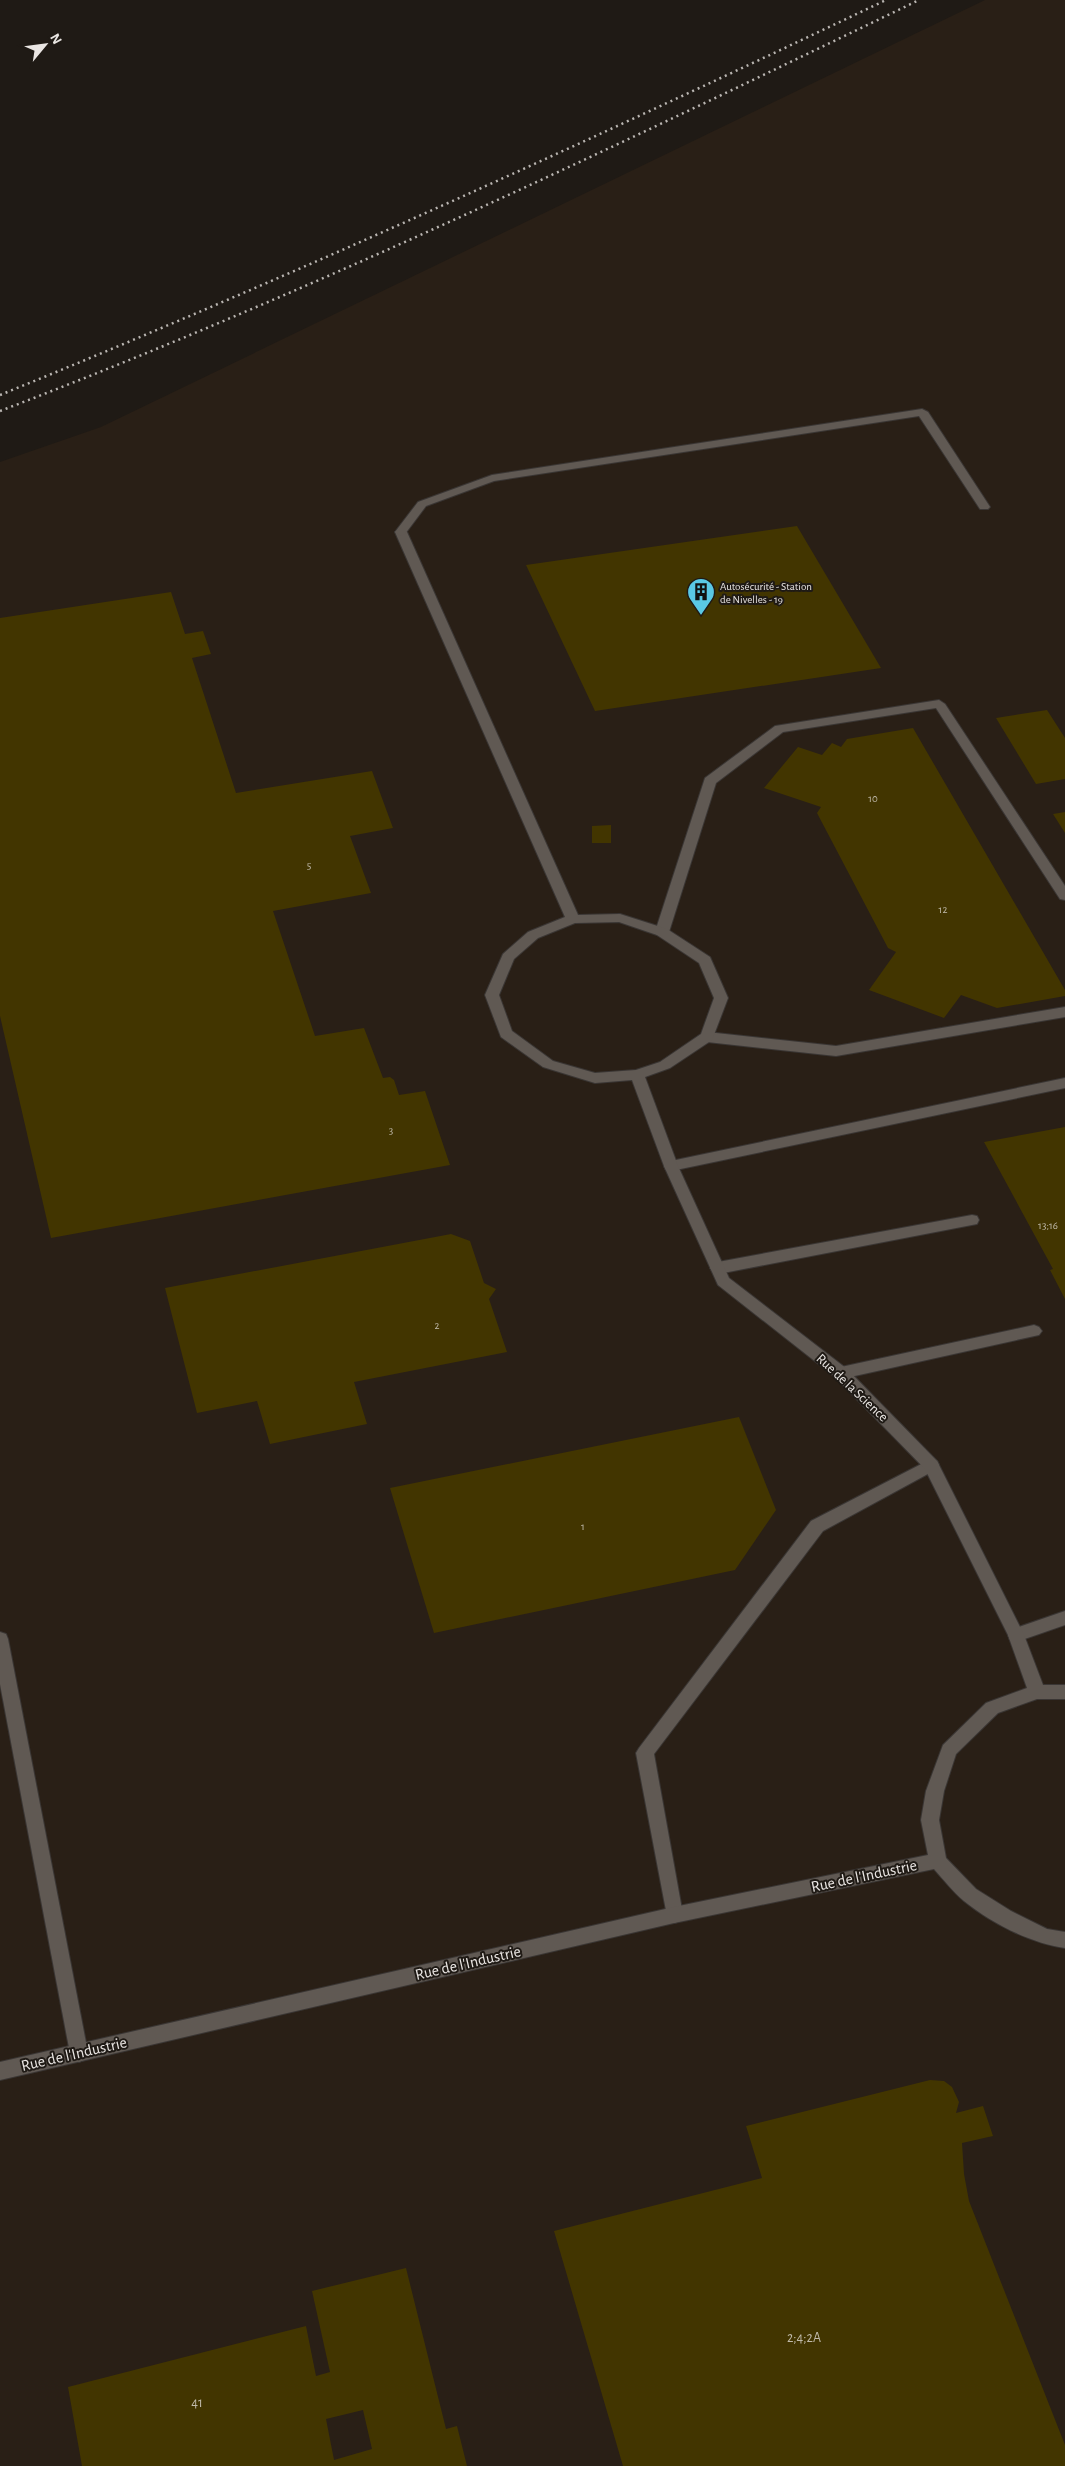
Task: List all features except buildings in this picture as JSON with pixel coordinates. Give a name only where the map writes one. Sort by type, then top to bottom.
[{"type":"street","points":[[573,919],[401,532],[422,504],[492,478],[922,412],[984,507]]},
{"type":"street","points":[[662,932],[710,780],[779,729],[939,704],[1065,896]]},
{"type":"street","points":[[620,918],[662,932],[705,960],[722,998],[707,1037],[665,1065],[637,1075],[595,1078],[548,1064],[506,1034],[492,995],[508,957],[533,935],[573,919],[620,918]]},
{"type":"street","points":[[707,1037],[836,1051],[1065,1012]]},
{"type":"street","name":"Rue de la Science","points":[[637,1075],[671,1166],[723,1281],[840,1373],[931,1465],[1016,1635],[1037,1692]]},
{"type":"street","points":[[671,1166],[1065,1083]]},
{"type":"street","points":[[718,1268],[972,1220]]},
{"type":"street","points":[[840,1373],[1034,1331]]},
{"type":"street","points":[[674,1915],[645,1753],[817,1526],[931,1465]]},
{"type":"street","points":[[1016,1635],[1065,1618]]},
{"type":"street","points":[[0,1639],[79,2053]]},
{"type":"street","points":[[1065,1692],[1037,1692],[992,1708],[949,1750],[935,1792],[930,1820],[938,1861],[970,1895],[1005,1917],[1045,1936],[1065,1940]]},
{"type":"street","name":"Rue de l'Industrie","points":[[0,2071],[674,1915],[938,1861]]},
{"type":"shaded area","points":[[985,0],[1065,0],[1065,2466],[0,2466],[0,462],[101,427]]},
{"type":"railway","points":[[0,395],[112,349],[446,204],[886,0]]},
{"type":"railway","points":[[0,411],[234,317],[349,267],[578,163],[919,0]]},
{"type":"place","name":"Autosécurité - Station de Nivelles - 19","points":[[701,616]]}]
